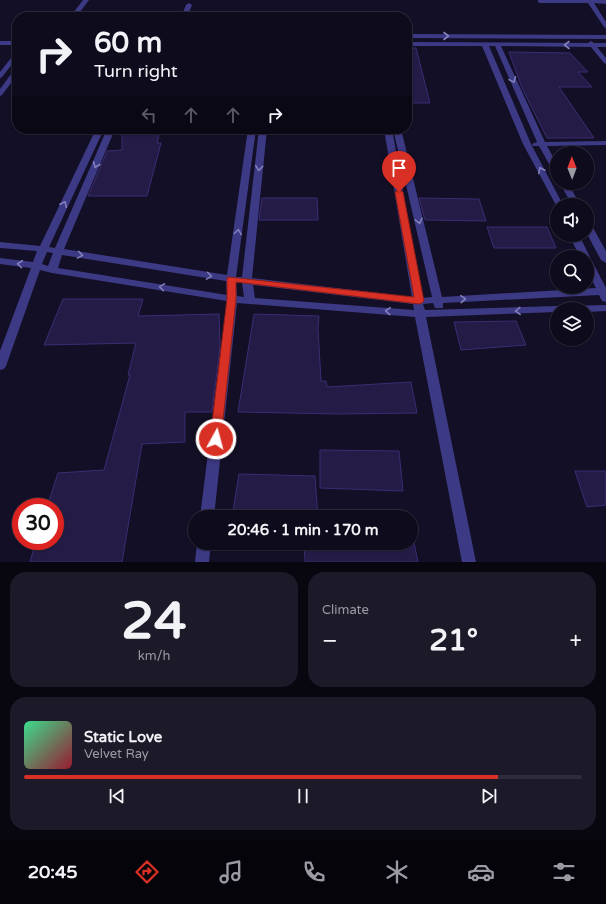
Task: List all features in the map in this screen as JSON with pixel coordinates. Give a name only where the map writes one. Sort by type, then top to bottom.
[{"type":"street","points":[[77,12],[86,0]]},
{"type":"street","points":[[540,1],[606,2]]},
{"type":"street","points":[[590,1],[606,26]]},
{"type":"street","points":[[186,12],[189,5]]},
{"type":"street","points":[[0,37],[12,36]]},
{"type":"street","points":[[412,36],[606,37]]},
{"type":"street","points":[[586,37],[594,45],[606,62]]},
{"type":"street","points":[[599,37],[605,46]]},
{"type":"street","points":[[0,43],[12,43]]},
{"type":"street","points":[[412,44],[605,46]]},
{"type":"street","points":[[485,45],[527,144],[554,198]]},
{"type":"street","points":[[497,45],[550,158]]},
{"type":"street","points":[[0,76],[12,60]]},
{"type":"street","points":[[0,94],[12,77]]},
{"type":"street","points":[[0,366],[43,249],[98,134]]},
{"type":"street","points":[[52,270],[58,252],[109,134]]},
{"type":"street","points":[[208,510],[232,299],[231,279],[251,134]]},
{"type":"street","points":[[250,300],[248,281],[263,134]]},
{"type":"street","points":[[389,134],[419,301],[420,314],[469,562]]},
{"type":"street","points":[[398,134],[440,313]]},
{"type":"street","points":[[527,144],[606,143]]},
{"type":"street","points":[[594,239],[606,260]]},
{"type":"street","points":[[0,245],[43,249],[231,279],[419,301],[605,294],[594,274]]},
{"type":"street","points":[[0,261],[38,266],[52,270],[232,299],[420,314],[550,309]]},
{"type":"street","points":[[594,308],[606,308]]},
{"type":"street","points":[[202,562],[203,550]]},
{"type":"building","points":[[412,48],[416,48],[430,103],[412,103]]},
{"type":"building","points":[[509,52],[570,53],[588,72],[578,72],[592,87],[559,87],[594,138],[547,138],[522,88]]},
{"type":"building","points":[[122,134],[160,134],[157,143],[161,143],[147,196],[88,196],[107,151],[122,150]]},
{"type":"building","points":[[262,198],[317,198],[318,220],[259,220]]},
{"type":"building","points":[[419,198],[479,199],[486,221],[425,220]]},
{"type":"building","points":[[487,227],[547,227],[550,234],[550,242],[553,242],[556,248],[494,248]]},
{"type":"building","points":[[63,299],[143,299],[138,316],[219,314],[220,347],[212,412],[185,412],[185,442],[142,444],[122,562],[30,562],[33,550],[64,550],[64,498],[50,498],[58,473],[104,470],[130,375],[128,375],[136,343],[44,345]]},
{"type":"building","points":[[254,314],[319,316],[318,328],[321,381],[326,381],[327,387],[411,382],[417,413],[339,414],[238,412]]},
{"type":"building","points":[[516,321],[526,345],[461,350],[454,322]]},
{"type":"building","points":[[320,450],[399,451],[403,491],[320,488]]},
{"type":"building","points":[[575,471],[606,471],[606,505],[587,507]]},
{"type":"building","points":[[239,474],[315,476],[317,510],[233,510]]},
{"type":"building","points":[[304,550],[415,550],[418,562],[305,562]]},
{"type":"route","points":[[216,439],[232,299],[231,279],[419,301],[399,192]]}]
